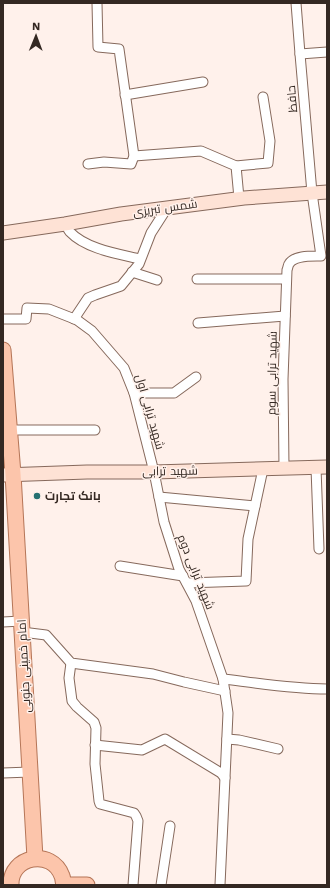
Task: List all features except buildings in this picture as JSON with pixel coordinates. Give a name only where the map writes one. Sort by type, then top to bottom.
[{"type":"main road","name":"امام خمینی جنوبی","points":[[3,350],[8,474],[22,626],[35,858]]},
{"type":"main road","points":[[8,883],[13,873],[19,866],[26,860],[35,858],[52,862],[58,868],[64,885],[87,885]]},
{"type":"street","points":[[88,164],[104,162],[131,164],[134,156],[119,49],[98,47],[96,3]]},
{"type":"street","name":"حافظ","points":[[296,3],[312,193],[324,257]]},
{"type":"street","points":[[300,54],[327,52]]},
{"type":"street","points":[[125,95],[203,82]]},
{"type":"street","points":[[134,156],[201,151],[236,166],[268,163],[270,141],[263,97]]},
{"type":"street","points":[[236,166],[239,198]]},
{"type":"street","name":"شمس تبریزی","points":[[3,233],[121,214],[239,198],[327,192]]},
{"type":"street","points":[[74,319],[88,298],[121,286],[139,264],[151,232],[167,208]]},
{"type":"street","points":[[65,224],[70,232],[84,243],[113,253],[140,259]]},
{"type":"street","name":"شهید ترابی سوم","points":[[284,468],[283,379],[286,279],[289,263],[294,259],[305,256],[324,257]]},
{"type":"street","points":[[132,272],[157,280]]},
{"type":"street","points":[[197,279],[286,279]]},
{"type":"street","name":"شهید ترابی اول","points":[[3,319],[26,319],[26,308],[49,309],[77,320],[92,331],[124,368],[134,393],[154,472]]},
{"type":"street","points":[[198,323],[285,316]]},
{"type":"street","points":[[134,393],[174,393],[196,377]]},
{"type":"street","points":[[6,432],[95,430]]},
{"type":"street","points":[[319,549],[322,518],[322,468]]},
{"type":"street","name":"شهید ترابی","points":[[8,474],[322,468]]},
{"type":"street","points":[[120,566],[185,580],[246,581],[248,538],[263,469]]},
{"type":"street","name":"شهید ترابی دوم","points":[[154,472],[164,522],[179,569],[196,601],[223,679],[225,691],[228,713],[220,885]]},
{"type":"street","points":[[159,496],[255,506]]},
{"type":"street","points":[[3,622],[22,626],[46,635],[71,663],[153,674],[225,691]]},
{"type":"street","points":[[71,663],[68,678],[72,701],[94,722],[96,728],[95,764],[100,804],[134,813],[138,821],[133,885]]},
{"type":"street","points":[[223,679],[280,686],[327,689]]},
{"type":"street","points":[[227,738],[278,749]]},
{"type":"street","points":[[95,745],[142,750],[165,739],[221,773],[225,778]]},
{"type":"street","points":[[3,773],[30,772]]},
{"type":"street","points":[[161,885],[170,826]]},
{"type":"place","name":"بانک تجارت","points":[[37,496]]}]
